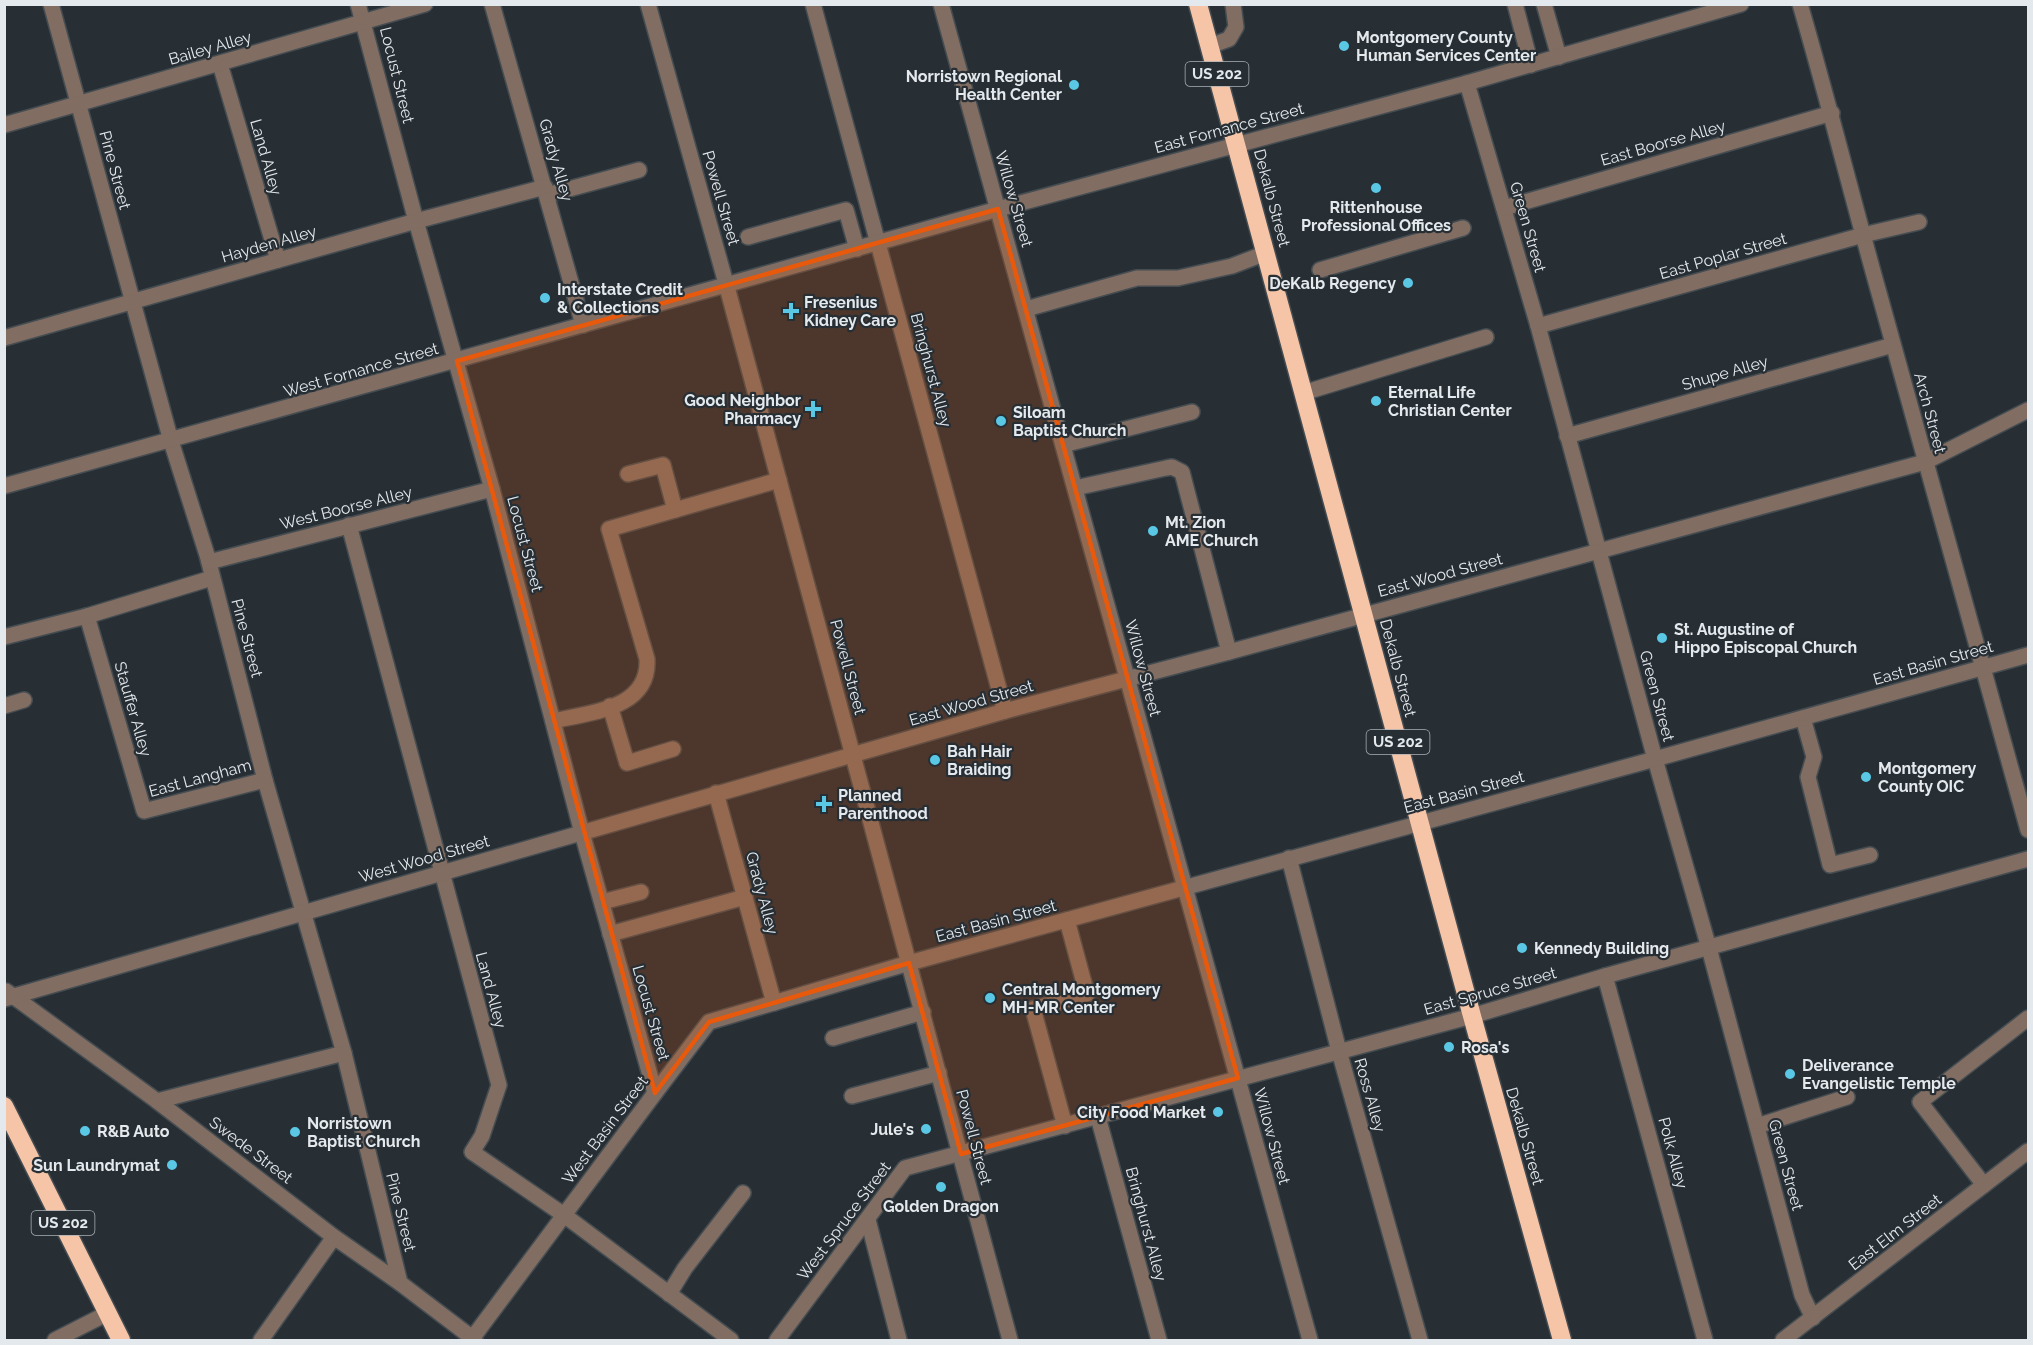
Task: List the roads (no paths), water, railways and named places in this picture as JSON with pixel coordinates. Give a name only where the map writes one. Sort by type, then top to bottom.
[{"type":"highway","name":"Dekalb Street","points":[[1198,4],[1562,1341]]},
{"type":"highway","name":"US 202","points":[[4,1106],[121,1341]]},
{"type":"street","name":"Pine Street","points":[[51,4],[171,441],[208,562],[265,780],[344,1053],[400,1283]]},
{"type":"street","name":"Locust Street","points":[[358,4],[416,221],[492,489],[582,833],[655,1093]]},
{"type":"street","name":"Bailey Alley","points":[[4,125],[425,4]]},
{"type":"street","name":"Grady Alley","points":[[492,4],[583,325]]},
{"type":"street","name":"Powell Street","points":[[648,4],[727,286],[1010,1341]]},
{"type":"street","name":"Bringhurst Alley","points":[[813,4],[1005,711]]},
{"type":"street","name":"Willow Street","points":[[941,4],[1310,1341]]},
{"type":"street","points":[[1210,46],[1229,39],[1236,27],[1233,4]]},
{"type":"street","points":[[1515,4],[1531,65]]},
{"type":"street","points":[[1544,4],[1559,57]]},
{"type":"street","name":"East Fornance Street","points":[[727,286],[1237,144],[1467,83],[1741,4]]},
{"type":"street","name":"Arch Street","points":[[1800,4],[1832,113],[1893,345],[2028,830]]},
{"type":"street","name":"Land Alley","points":[[220,64],[278,260]]},
{"type":"street","name":"Green Street","points":[[1467,83],[1538,326],[1802,1295],[1813,1318]]},
{"type":"street","name":"East Boorse Alley","points":[[1504,208],[1832,113]]},
{"type":"street","name":"Hayden Alley","points":[[4,338],[416,221],[639,170]]},
{"type":"street","points":[[748,237],[846,210],[857,249]]},
{"type":"street","name":"East Poplar Street","points":[[1538,326],[1863,235],[1919,222]]},
{"type":"street","points":[[1320,270],[1463,228]]},
{"type":"street","points":[[1026,309],[1137,278],[1178,278],[1232,266],[1266,253]]},
{"type":"street","name":"West Fornance Street","points":[[4,486],[727,286]]},
{"type":"street","points":[[1303,393],[1486,337]]},
{"type":"street","name":"Shupe Alley","points":[[1567,436],[1893,345]]},
{"type":"street","name":"East Wood Street","points":[[853,755],[1005,711],[1925,462],[2028,410]]},
{"type":"street","points":[[1063,445],[1192,412]]},
{"type":"street","points":[[628,474],[663,465],[675,510]]},
{"type":"street","points":[[1075,488],[1172,467],[1182,472],[1229,652]]},
{"type":"street","points":[[553,721],[610,706],[634,696],[644,685],[648,672],[647,659],[609,529],[779,480]]},
{"type":"street","name":"West Boorse Alley","points":[[208,562],[492,489]]},
{"type":"street","name":"Land Alley","points":[[349,525],[499,1085],[482,1136],[472,1152],[564,1215],[731,1341]]},
{"type":"street","points":[[4,637],[87,616],[212,578]]},
{"type":"street","name":"Stauffer Alley","points":[[87,616],[144,811]]},
{"type":"street","name":"East Basin Street","points":[[909,963],[2028,655]]},
{"type":"street","points":[[4,705],[24,700]]},
{"type":"street","points":[[610,706],[627,763],[674,749]]},
{"type":"street","points":[[1803,718],[1814,757],[1808,777],[1830,866],[1870,855]]},
{"type":"street","name":"West Wood Street","points":[[7,995],[303,913],[853,755]]},
{"type":"street","name":"East Langham","points":[[144,811],[265,780]]},
{"type":"street","name":"Grady Alley","points":[[716,793],[774,1003]]},
{"type":"street","name":"Ross Alley","points":[[1288,858],[1420,1341]]},
{"type":"street","name":"East Spruce Street","points":[[961,1154],[1472,1016],[1605,976],[2028,859]]},
{"type":"street","points":[[602,902],[641,892]]},
{"type":"street","points":[[610,934],[745,897]]},
{"type":"street","points":[[1065,1126],[1033,1009],[1087,994],[1067,920]]},
{"type":"street","name":"West Basin Street","points":[[473,1340],[709,1022],[909,963]]},
{"type":"street","name":"Polk Alley","points":[[1605,976],[1705,1341]]},
{"type":"street","name":"Swede Street","points":[[7,995],[157,1101],[473,1340]]},
{"type":"street","points":[[833,1038],[922,1012]]},
{"type":"street","points":[[1984,1185],[1920,1101],[2028,1018]]},
{"type":"street","points":[[157,1101],[344,1053]]},
{"type":"street","points":[[852,1096],[939,1073]]},
{"type":"street","points":[[1757,1126],[1847,1097]]},
{"type":"street","name":"Bringhurst Alley","points":[[1098,1117],[1159,1341]]},
{"type":"street","name":"East Elm Street","points":[[1790,1338],[2028,1151]]},
{"type":"street","name":"West Spruce Street","points":[[777,1341],[904,1168],[961,1154]]},
{"type":"street","points":[[669,1294],[685,1268],[743,1193]]},
{"type":"street","points":[[868,1220],[899,1341]]},
{"type":"street","points":[[261,1341],[334,1237]]},
{"type":"street","points":[[55,1341],[108,1313]]},
{"type":"place","name":"Montgomery County Human Services Center","points":[[1344,46]]},
{"type":"place","name":"Norristown Regional Health Center","points":[[1074,85]]},
{"type":"place","name":"Rittenhouse Professional Offices","points":[[1376,188]]},
{"type":"place","name":"DeKalb Regency","points":[[1408,283]]},
{"type":"place","name":"Interstate Credit & Collections","points":[[545,298]]},
{"type":"place","name":"Fresenius Kidney Care","points":[[791,311]]},
{"type":"place","name":"Eternal Life Christian Center","points":[[1376,401]]},
{"type":"place","name":"Good Neighbor Pharmacy","points":[[813,409]]},
{"type":"place","name":"Siloam Baptist Church","points":[[1001,421]]},
{"type":"place","name":"Mt. Zion AME Church","points":[[1153,531]]},
{"type":"place","name":"St. Augustine of Hippo Episcopal Church","points":[[1662,638]]},
{"type":"place","name":"Bah Hair Braiding","points":[[935,760]]},
{"type":"place","name":"Montgomery County OIC","points":[[1866,777]]},
{"type":"place","name":"Planned Parenthood","points":[[824,804]]},
{"type":"place","name":"Kennedy Building","points":[[1522,948]]},
{"type":"place","name":"Central Montgomery MH-MR Center","points":[[990,998]]},
{"type":"place","name":"Rosa's","points":[[1449,1047]]},
{"type":"place","name":"Deliverance Evangelistic Temple","points":[[1790,1074]]},
{"type":"place","name":"City Food Market","points":[[1218,1112]]},
{"type":"place","name":"Jule's","points":[[926,1129]]},
{"type":"place","name":"R&B Auto","points":[[85,1131]]},
{"type":"place","name":"Norristown Baptist Church","points":[[295,1132]]},
{"type":"place","name":"Sun Laundrymat","points":[[172,1165]]},
{"type":"place","name":"Golden Dragon","points":[[941,1187]]}]
